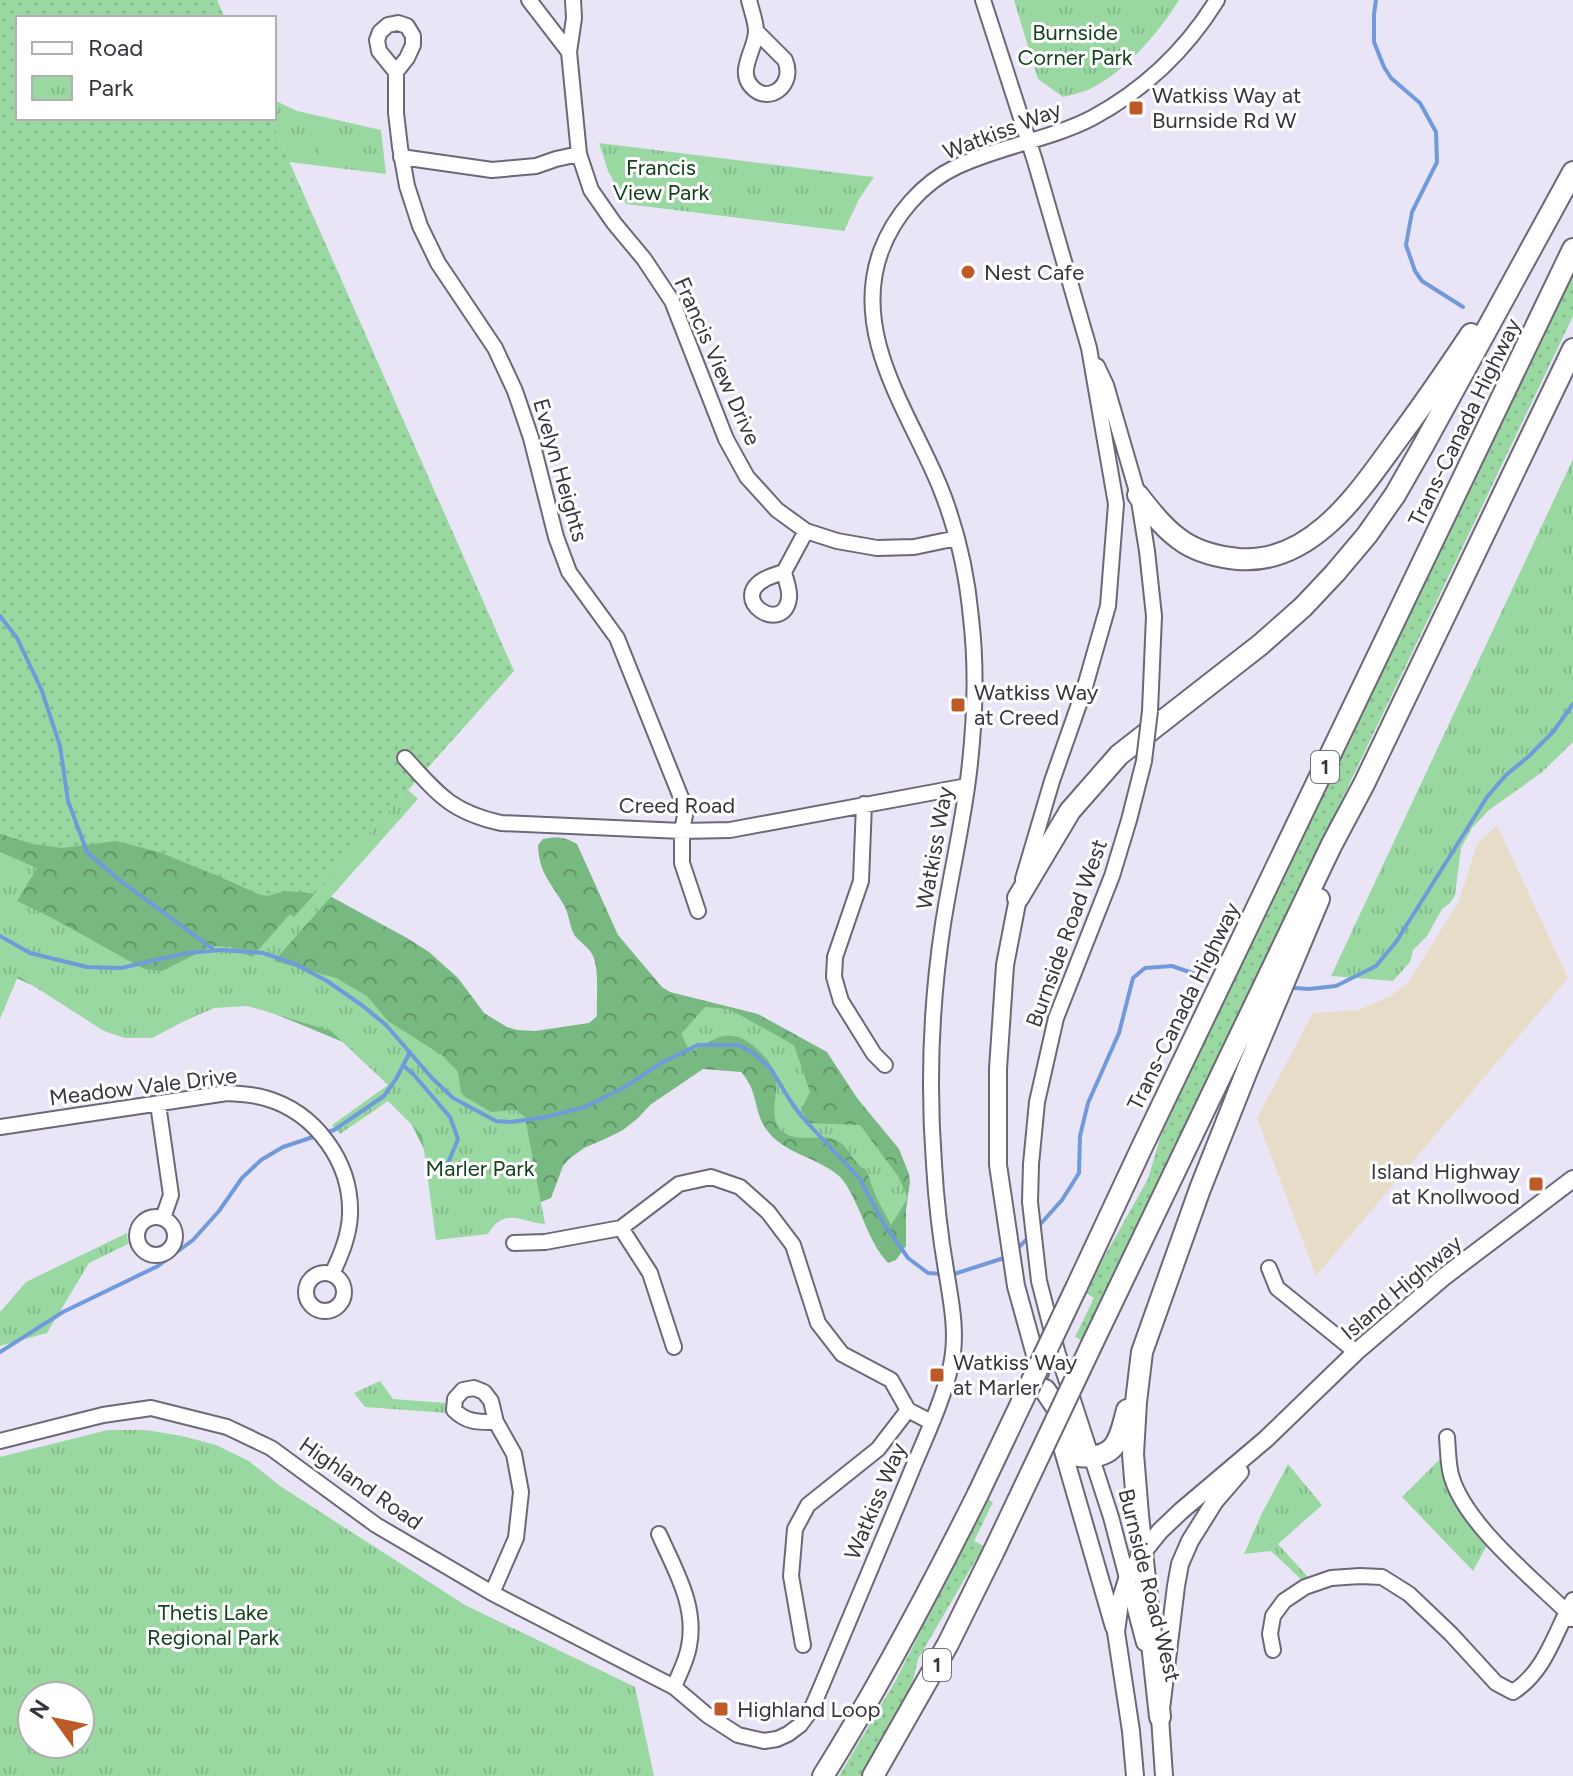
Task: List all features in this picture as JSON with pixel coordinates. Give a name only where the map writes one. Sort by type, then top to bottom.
[{"type":"highway","points":[[1018,898],[1070,811],[1119,755],[1260,645],[1303,607],[1367,535],[1423,446],[1573,172]]},
{"type":"highway","points":[[1138,495],[1166,529],[1186,544],[1225,558],[1248,560],[1273,555],[1297,546],[1321,531],[1368,479],[1432,393],[1540,231]]},
{"type":"highway","name":"Trans-Canada Highway","points":[[823,1776],[919,1612],[978,1494],[1573,249]]},
{"type":"highway","name":"1","points":[[873,1776],[942,1656],[994,1551],[1325,857],[1364,784],[1573,349]]},
{"type":"highway","points":[[1045,1390],[1057,1408],[1079,1456],[1093,1458],[1107,1453],[1120,1437],[1142,1352],[1200,1189],[1364,784]]},
{"type":"highway","points":[[1142,1352],[1133,1454],[1160,1717]]},
{"type":"main road","name":"Burnside Road West","points":[[1018,898],[1005,965],[998,1069],[998,1165],[1015,1278],[1116,1632]]},
{"type":"main road","name":"Island Highway","points":[[1135,1776],[1116,1632],[1128,1576],[1143,1552],[1181,1511],[1266,1439],[1356,1352],[1445,1276],[1573,1179]]},
{"type":"main road","name":"Island Highway","points":[[1164,1776],[1160,1717],[1176,1586],[1185,1550],[1215,1501],[1266,1439]]},
{"type":"street","points":[[529,0],[569,52]]},
{"type":"street","name":"Francis View Drive","points":[[573,0],[569,52],[579,154],[591,190],[672,301],[726,439],[747,477],[777,510],[806,531],[837,541],[877,548],[914,547],[957,538]]},
{"type":"street","points":[[749,0],[756,31]]},
{"type":"street","name":"Burnside Road West","points":[[983,0],[1035,161],[1089,348],[1116,504],[1108,606],[1018,898]]},
{"type":"street","name":"Watkiss Way","points":[[674,1687],[725,1728],[755,1740],[777,1739],[800,1725],[811,1710],[931,1422],[952,1362],[954,1318],[934,1164],[931,1024],[942,927],[967,786],[976,674],[969,596],[957,538],[940,488],[883,360],[874,329],[872,312],[880,254],[896,219],[914,199],[952,168],[1094,117],[1167,65],[1217,0]]},
{"type":"street","name":"Evelyn Heights","points":[[396,72],[396,113],[401,157],[420,226],[438,263],[495,348],[515,391],[531,438],[556,537],[569,572],[622,649],[686,810],[682,831],[682,863],[698,911]]},
{"type":"street","points":[[401,157],[492,170],[536,166],[579,154]]},
{"type":"street","name":"Burnside Road West","points":[[1089,348],[1106,385],[1138,495],[1154,616],[1150,711],[1144,761],[1112,876],[1056,1018],[1037,1102],[1030,1202],[1039,1281],[1057,1351],[1128,1576],[1160,1717]]},
{"type":"street","points":[[784,572],[806,531]]},
{"type":"street","name":"Creed Road","points":[[405,758],[442,798],[463,811],[501,823],[682,831],[730,830],[967,786]]},
{"type":"street","points":[[864,804],[861,881],[835,957],[834,977],[841,1001],[874,1054],[885,1065]]},
{"type":"street","name":"Meadow Vale Drive","points":[[0,1127],[227,1093],[262,1097],[294,1111],[319,1131],[339,1161],[346,1180],[350,1215],[348,1233],[332,1274]]},
{"type":"street","points":[[158,1104],[171,1195],[163,1218]]},
{"type":"street","points":[[514,1243],[545,1242],[621,1228],[679,1184],[711,1177],[740,1187],[768,1212],[793,1245],[818,1323],[842,1354],[891,1380],[908,1410],[931,1422]]},
{"type":"street","points":[[621,1228],[650,1273],[674,1347]]},
{"type":"street","points":[[1269,1268],[1277,1288],[1356,1352]]},
{"type":"street","name":"Highland Road","points":[[0,1441],[103,1415],[151,1408],[227,1427],[271,1448],[376,1525],[492,1593],[674,1687]]},
{"type":"street","points":[[803,1645],[791,1576],[795,1529],[808,1505],[878,1449],[908,1410]]},
{"type":"street","points":[[492,1593],[516,1538],[521,1492],[514,1454],[496,1422]]},
{"type":"street","points":[[1273,1650],[1270,1634],[1273,1616],[1284,1601],[1305,1587],[1331,1578],[1382,1577],[1409,1594],[1496,1683],[1513,1692],[1526,1683],[1571,1611],[1496,1543],[1468,1512],[1451,1475],[1447,1437]]},
{"type":"street","points":[[659,1534],[683,1588],[691,1618],[689,1648],[674,1687]]},
{"type":"shaded area","points":[[1497,825],[1568,978],[1316,1276],[1257,1118],[1313,1013],[1358,1010],[1389,997],[1408,983],[1459,901],[1477,844]]},
{"type":"green space","points":[[0,0],[217,0],[224,16],[16,16],[16,120],[271,120],[514,671],[294,918],[0,852]]},
{"type":"green space","name":"Burnside Corner Park","points":[[1014,0],[1179,0],[1161,26],[1127,63],[1088,90],[1063,97],[1038,79]]},
{"type":"green space","points":[[276,101],[297,111],[381,130],[386,174],[289,162],[271,120],[276,120]]},
{"type":"green space","points":[[322,129],[338,131],[334,158],[318,156]]},
{"type":"green space","name":"Francis View Park","points":[[599,143],[874,177],[859,199],[844,231],[626,204],[608,171]]},
{"type":"green space","points":[[1573,273],[1573,316],[1083,1341],[1075,1337],[1094,1298],[1086,1293],[1089,1284],[1148,1179],[1160,1138],[1173,1109]]},
{"type":"green space","points":[[1573,459],[1573,742],[1541,773],[1489,810],[1472,828],[1461,848],[1455,895],[1442,909],[1427,936],[1413,950],[1410,962],[1393,981],[1331,976]]},
{"type":"green space","name":"Marler Park","points":[[408,790],[418,799],[274,961],[336,978],[367,996],[388,1021],[443,1056],[458,1072],[464,1096],[491,1112],[516,1110],[525,1117],[545,1224],[507,1218],[494,1225],[488,1234],[436,1240],[422,1135],[388,1101],[340,1134],[332,1125],[388,1085],[331,1031],[248,1006],[214,1008],[152,1038],[125,1038],[104,1031],[18,976],[0,1019],[0,852],[37,868],[17,901],[144,969],[162,971],[212,946],[231,947],[252,957],[290,914],[294,917]]},
{"type":"green space","name":"Marler Park","points":[[0,834],[33,844],[62,848],[116,841],[159,852],[258,894],[267,896],[286,891],[328,895],[429,952],[458,978],[484,1013],[507,1027],[535,1031],[589,1023],[597,1016],[594,960],[590,951],[575,936],[565,907],[544,871],[539,855],[538,845],[543,839],[557,837],[569,840],[577,844],[618,935],[662,987],[670,992],[758,1014],[827,1052],[857,1098],[899,1149],[910,1182],[906,1246],[896,1260],[888,1263],[872,1240],[841,1178],[781,1144],[766,1129],[751,1087],[741,1072],[703,1069],[650,1105],[623,1130],[584,1148],[569,1159],[563,1166],[551,1198],[536,1204],[433,1167],[389,1085],[343,1042],[256,1006],[223,1004],[170,1027],[128,1027],[0,971]]},
{"type":"green space","points":[[705,1007],[729,1009],[794,1045],[810,1092],[802,1108],[806,1123],[860,1125],[898,1176],[908,1198],[891,1225],[865,1169],[840,1142],[830,1138],[792,1136],[778,1126],[774,1113],[775,1074],[756,1048],[737,1037],[722,1036],[690,1052],[681,1034]]},
{"type":"green space","points":[[127,1233],[128,1244],[89,1263],[47,1333],[0,1346],[0,1312],[26,1282]]},
{"type":"green space","points":[[380,1381],[393,1399],[446,1403],[447,1413],[365,1407],[354,1393]]},
{"type":"green space","name":"Thetis Lake Regional Park","points":[[108,1430],[146,1430],[216,1445],[249,1461],[280,1486],[465,1605],[635,1687],[654,1776],[0,1776],[0,1457]]},
{"type":"green space","points":[[1440,1459],[1459,1509],[1487,1545],[1473,1571],[1402,1497]]},
{"type":"green space","points":[[1288,1464],[1322,1505],[1278,1544],[1308,1577],[1303,1581],[1271,1551],[1244,1554]]},
{"type":"green space","points":[[987,1499],[993,1502],[974,1541],[984,1546],[918,1659],[911,1689],[896,1719],[862,1776],[839,1776],[896,1680]]},
{"type":"waterway","points":[[1376,0],[1374,42],[1384,67],[1391,78],[1420,103],[1436,132],[1437,162],[1412,212],[1406,245],[1422,281],[1463,307]]},
{"type":"waterway","points":[[0,616],[17,638],[42,691],[60,746],[68,801],[87,852],[118,879],[213,949]]},
{"type":"waterway","points":[[1295,988],[1336,986],[1376,966],[1396,942],[1487,797],[1553,732],[1573,704]]},
{"type":"waterway","points":[[0,936],[30,953],[87,967],[121,968],[187,953],[222,950],[263,953],[293,963],[327,981],[363,1006],[386,1025],[453,1098],[496,1121],[546,1117],[585,1107],[698,1045],[738,1045],[752,1052],[771,1069],[802,1117],[859,1178],[884,1224],[908,1258],[928,1273],[942,1274]]},
{"type":"waterway","points":[[1036,1229],[1062,1200],[1079,1173],[1080,1136],[1088,1103],[1119,1033],[1133,978],[1145,968],[1172,966],[1198,975]]},
{"type":"waterway","points":[[324,1133],[334,1130],[384,1096],[410,1052]]},
{"type":"waterway","points":[[403,1065],[450,1117],[458,1139],[443,1175]]},
{"type":"waterway","points":[[0,1352],[63,1312],[158,1266],[193,1240],[219,1211],[242,1178],[261,1160],[283,1147],[316,1136]]},
{"type":"waterway","points":[[1017,1249],[1030,1236]]},
{"type":"waterway","points":[[951,1275],[1007,1257]]},
{"type":"place","name":"Watkiss Way at Burnside Rd W","points":[[1136,108]]},
{"type":"place","name":"Nest Cafe","points":[[968,272]]},
{"type":"place","name":"Watkiss Way at Creed","points":[[958,705]]},
{"type":"place","name":"Island Highway at Knollwood","points":[[1536,1184]]},
{"type":"place","name":"Watkiss Way at Marler","points":[[937,1375]]},
{"type":"place","name":"Highland Loop","points":[[721,1709]]}]
